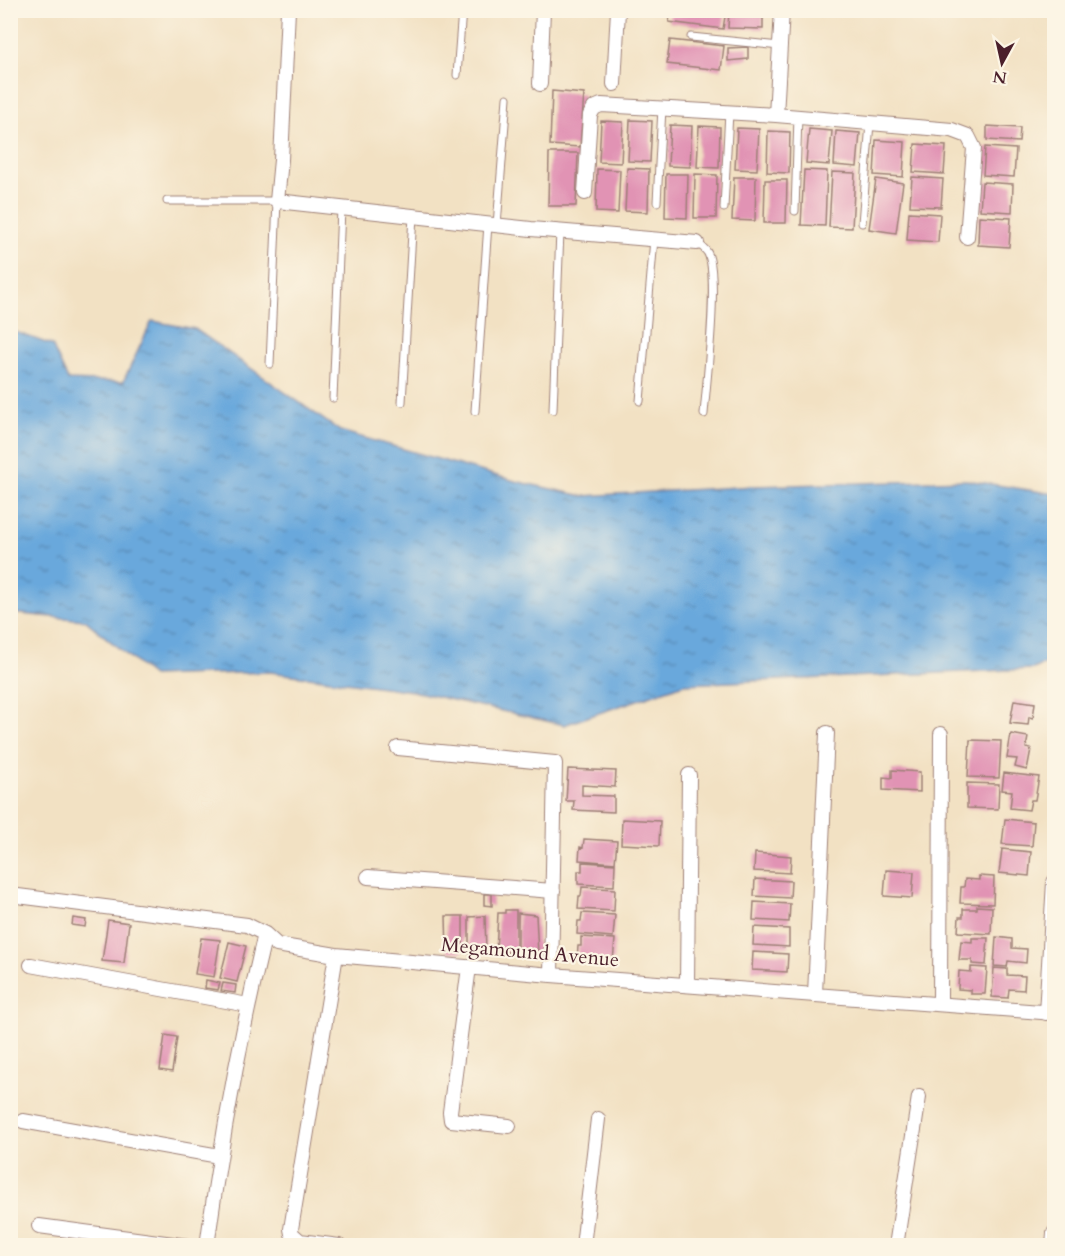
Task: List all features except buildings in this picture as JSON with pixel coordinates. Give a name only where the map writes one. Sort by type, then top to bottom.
[{"type":"street","points":[[288,10],[277,201],[492,225],[697,243]]},
{"type":"street","points":[[540,84],[543,10]]},
{"type":"street","points":[[614,84],[618,10]]},
{"type":"street","points":[[776,115],[782,10]]},
{"type":"street","points":[[585,193],[590,115],[594,108],[601,105],[798,116],[952,130],[968,136],[974,148],[967,237]]},
{"type":"street","points":[[815,994],[827,733]]},
{"type":"street","points":[[940,1004],[941,734]]},
{"type":"street","points":[[398,748],[555,763],[551,975]]},
{"type":"street","points":[[687,984],[689,775]]},
{"type":"street","points":[[368,877],[553,891]]},
{"type":"street","points":[[1051,1013],[1054,882]]},
{"type":"street","name":"Megamound Avenue","points":[[10,895],[247,925],[265,934],[277,945],[336,955],[551,975],[1051,1013]]},
{"type":"street","points":[[207,1245],[219,1156],[248,1005],[265,934]]},
{"type":"street","points":[[336,955],[291,1229],[292,1234],[300,1241],[339,1245]]},
{"type":"street","points":[[31,965],[248,1005]]},
{"type":"street","points":[[470,967],[450,1112],[451,1120],[509,1126]]},
{"type":"street","points":[[896,1245],[919,1097]]},
{"type":"street","points":[[583,1245],[598,1119]]},
{"type":"street","points":[[23,1120],[219,1156]]},
{"type":"street","points":[[39,1226],[188,1245]]},
{"type":"street","points":[[1053,1245],[1054,1233]]},
{"type":"lane","points":[[458,75],[462,10]]},
{"type":"lane","points":[[691,37],[780,46]]},
{"type":"lane","points":[[475,411],[492,225],[507,98]]},
{"type":"lane","points":[[657,202],[662,108]]},
{"type":"lane","points":[[724,208],[729,112]]},
{"type":"lane","points":[[795,212],[798,116]]},
{"type":"lane","points":[[861,223],[870,123]]},
{"type":"lane","points":[[167,201],[277,201],[270,364]]},
{"type":"lane","points":[[333,398],[340,209]]},
{"type":"lane","points":[[402,402],[413,216]]},
{"type":"lane","points":[[553,410],[560,231]]},
{"type":"lane","points":[[640,401],[654,239]]},
{"type":"lane","points":[[697,243],[708,252],[712,267],[713,295],[704,414]]},
{"type":"water","points":[[152,321],[195,329],[340,431],[515,481],[583,496],[755,486],[966,480],[1054,494],[1054,660],[1033,669],[684,684],[564,725],[413,691],[270,672],[152,676],[85,620],[11,613],[10,330],[52,345],[68,380],[123,382]]}]
